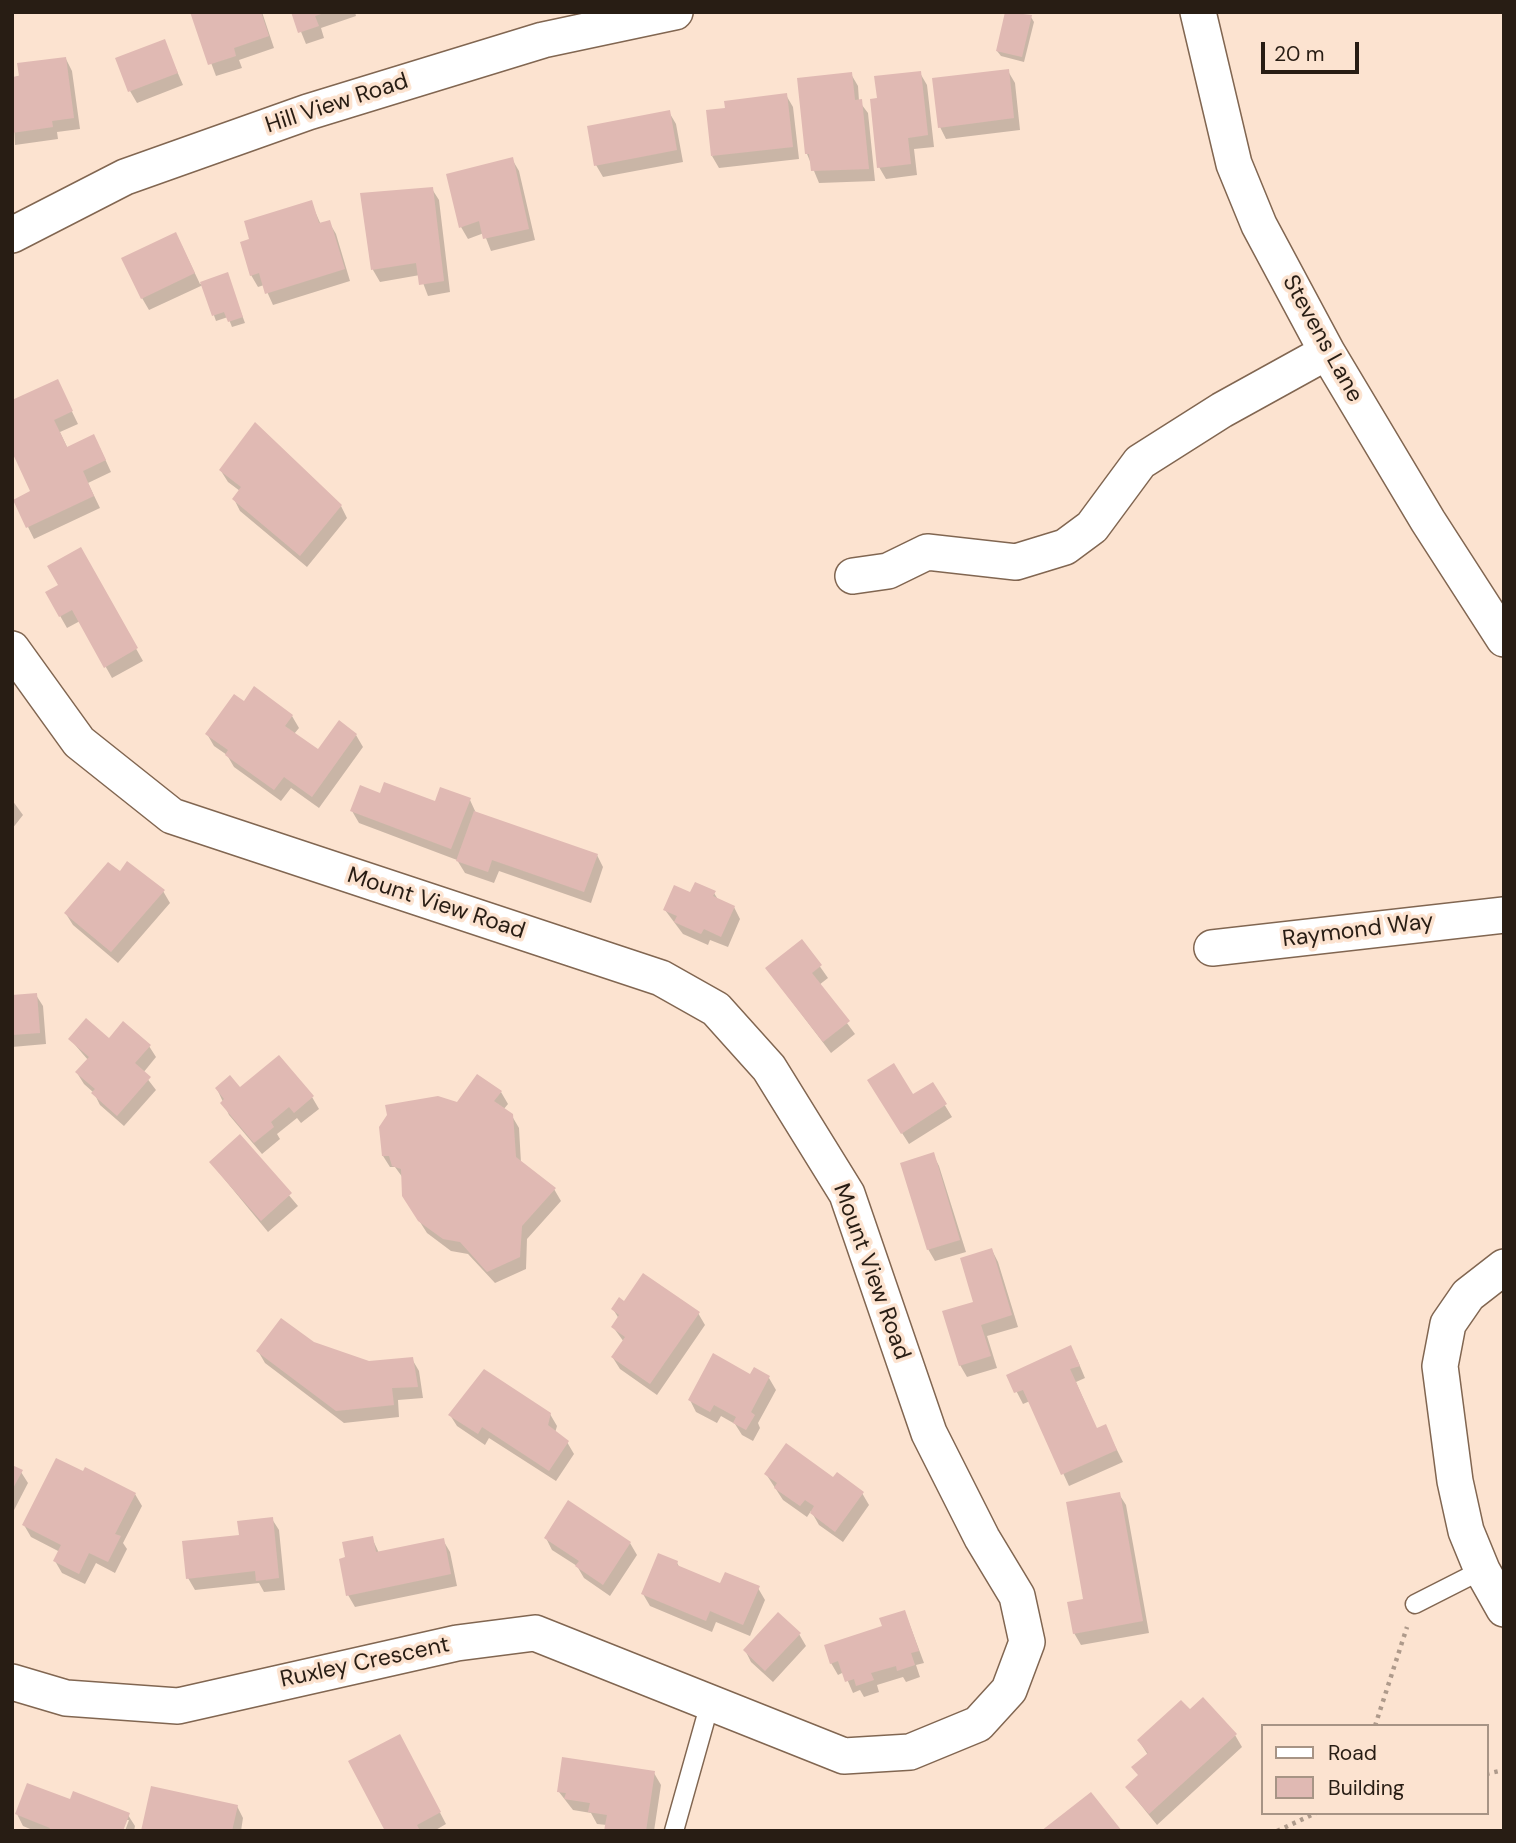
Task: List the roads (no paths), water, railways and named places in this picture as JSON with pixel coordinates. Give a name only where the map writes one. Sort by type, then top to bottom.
[{"type":"street","name":"Hill View Road","points":[[12,235],[125,177],[308,112],[543,40],[675,12]]},
{"type":"street","name":"Stevens Lane","points":[[1198,12],[1234,164],[1259,225],[1327,352],[1428,521],[1504,639]]},
{"type":"street","points":[[853,576],[888,571],[928,552],[1016,562],[1065,547],[1092,527],[1140,461],[1222,410],[1327,352]]},
{"type":"street","name":"Mount View Road","points":[[12,649],[79,742],[172,816],[661,978],[716,1009],[769,1068],[847,1194],[929,1433],[982,1538],[1017,1596],[1027,1642],[1009,1690],[978,1724],[910,1752],[844,1756],[710,1703]]},
{"type":"street","name":"Raymond Way","points":[[1212,948],[1504,915]]},
{"type":"street","points":[[1504,1267],[1468,1295],[1448,1324],[1440,1366],[1455,1481],[1466,1531],[1482,1570],[1504,1609]]},
{"type":"street","name":"Ruxley Crescent","points":[[12,1682],[66,1699],[177,1706],[457,1643],[535,1633],[710,1703]]},
{"type":"lane","points":[[1415,1604],[1482,1570]]},
{"type":"lane","points":[[674,1831],[710,1703]]}]
